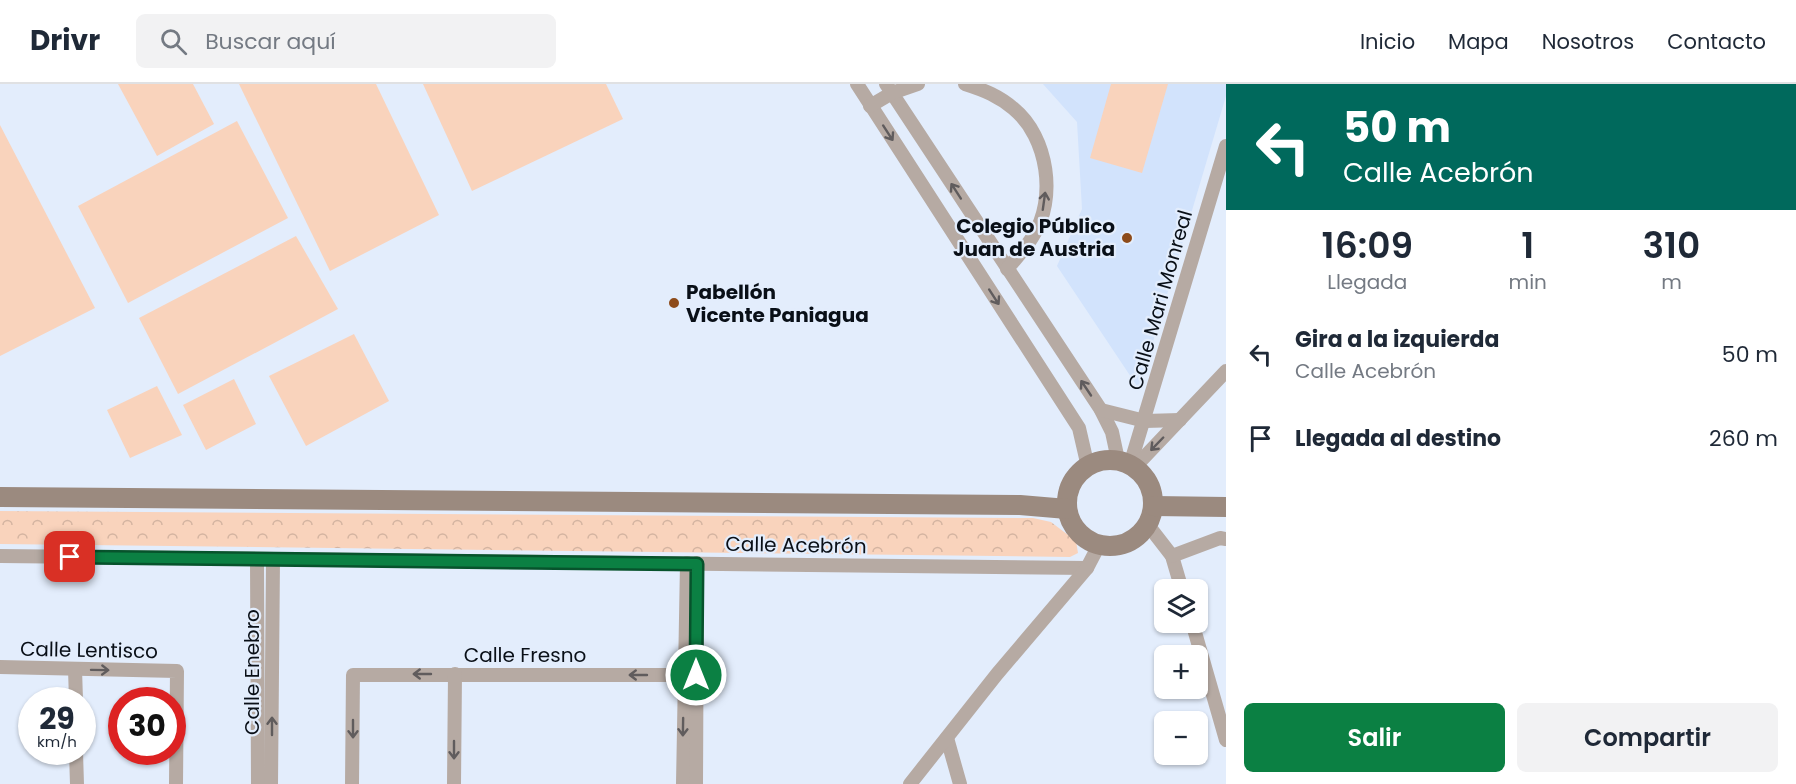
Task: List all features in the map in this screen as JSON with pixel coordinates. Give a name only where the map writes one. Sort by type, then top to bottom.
[{"type":"main road","points":[[1106,460],[1128,464],[1147,480],[1154,506],[1148,525],[1133,540],[1107,546],[1099,545],[1079,533],[1067,509],[1072,484],[1088,467],[1106,460]]},
{"type":"main road","points":[[0,497],[1008,505],[1067,509]]},
{"type":"main road","points":[[1154,506],[1226,507]]},
{"type":"street","points":[[857,84],[1079,428],[1088,467]]},
{"type":"street","points":[[870,106],[889,88],[918,84]]},
{"type":"street","points":[[965,84],[988,91],[1016,110],[1036,137],[1046,170],[1046,203],[1035,235],[1007,269]]},
{"type":"street","points":[[889,88],[1101,410],[1128,464],[1180,420],[1226,371]]},
{"type":"street","name":"Calle Mari Monreal","points":[[1128,464],[1145,421],[1226,146]]},
{"type":"street","points":[[1101,410],[1145,421],[1180,420]]},
{"type":"street","points":[[1148,525],[1172,556],[1179,579]]},
{"type":"street","points":[[1172,556],[1220,538],[1226,539]]},
{"type":"street","points":[[910,784],[1087,568],[1099,545]]},
{"type":"street","name":"Calle Acebrón","points":[[0,556],[1087,568]]},
{"type":"street","name":"Calle Enebro","points":[[257,560],[258,784]]},
{"type":"street","name":"Calle Enebro","points":[[271,784],[273,560]]},
{"type":"street","points":[[682,784],[690,675],[692,564]]},
{"type":"street","points":[[1195,633],[1226,740]]},
{"type":"street","name":"Calle Lentisco","points":[[0,667],[177,671],[176,784]]},
{"type":"street","points":[[75,669],[76,687]]},
{"type":"street","points":[[454,674],[454,784]]},
{"type":"street","name":"Calle Fresno","points":[[352,784],[353,675],[690,675]]},
{"type":"street","points":[[690,675],[696,784]]},
{"type":"street","points":[[947,738],[960,784]]},
{"type":"street","points":[[76,765],[77,784]]},
{"type":"shaded area","name":"Colegio Público Juan de Austria","points":[[1043,84],[1226,84],[1226,96],[1139,389],[1057,266],[1082,209],[1077,122]]},
{"type":"green space","points":[[118,84],[193,84],[214,124],[157,156]]},
{"type":"green space","points":[[239,84],[376,84],[439,215],[330,271]]},
{"type":"green space","points":[[423,84],[606,84],[623,119],[472,191]]},
{"type":"green space","points":[[1111,84],[1168,84],[1142,173],[1090,158]]},
{"type":"green space","points":[[237,121],[288,218],[128,303],[78,206]]},
{"type":"green space","points":[[0,125],[95,308],[0,356]]},
{"type":"green space","points":[[296,236],[338,309],[178,394],[139,318]]},
{"type":"green space","points":[[354,334],[389,401],[306,446],[269,376]]},
{"type":"green space","points":[[234,379],[256,424],[206,450],[183,405]]},
{"type":"green space","points":[[157,386],[182,435],[130,458],[107,410]]},
{"type":"green space","points":[[0,511],[1033,518],[1051,522],[1076,541],[1078,553],[1070,557],[0,544]]},
{"type":"place","name":"Colegio Público Juan de Austria","points":[[1127,238]]},
{"type":"place","name":"Pabellón Vicente Paniagua","points":[[674,303]]},
{"type":"route","points":[[70,557],[697,564],[696,675]]}]
